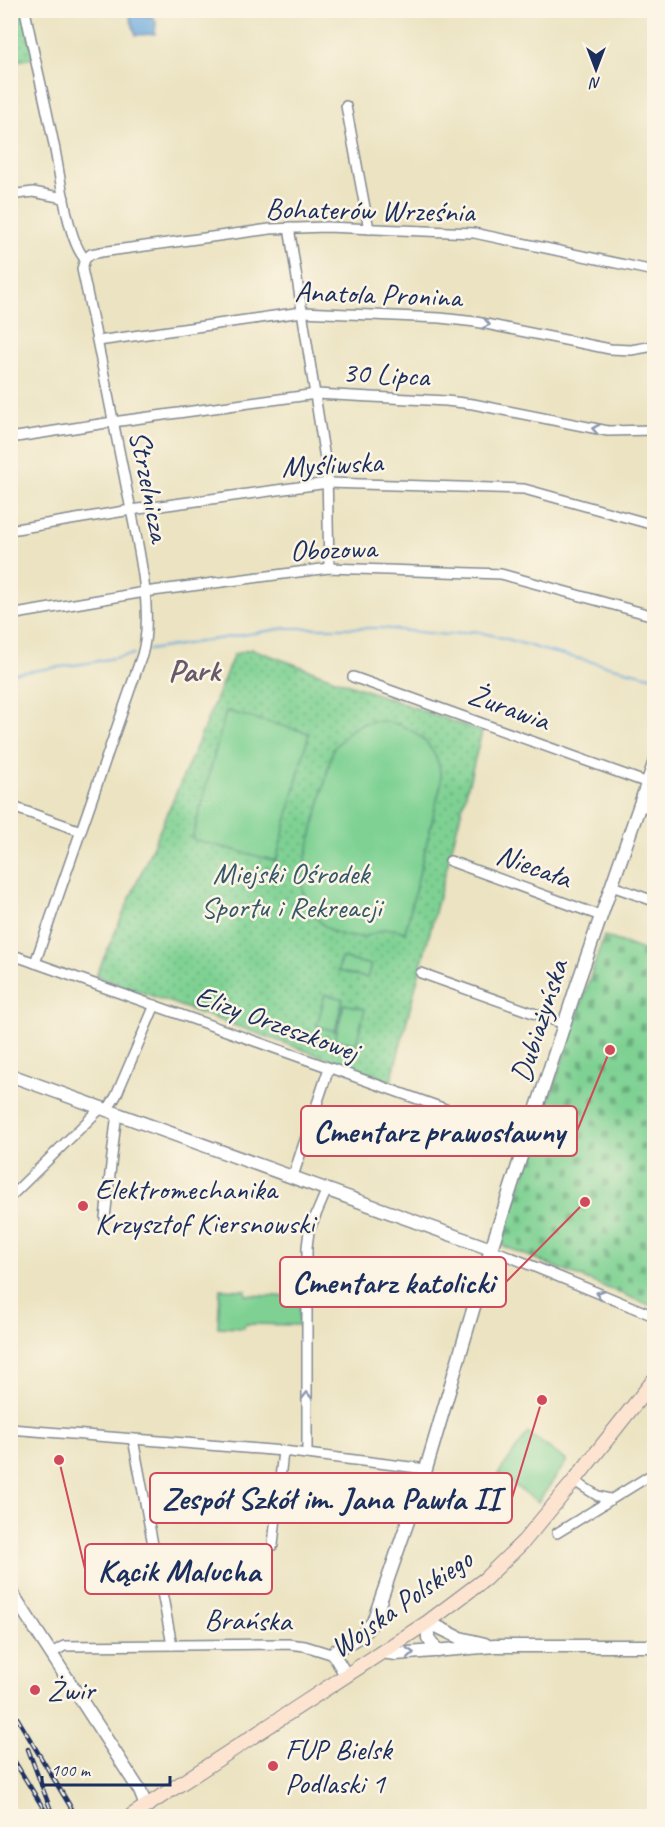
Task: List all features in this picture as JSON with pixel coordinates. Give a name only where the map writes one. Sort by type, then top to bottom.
[{"type":"main road","name":"Wojska Polskiego","points":[[131,1816],[148,1811],[346,1675],[446,1610],[479,1585],[505,1561],[574,1481],[654,1380]]},
{"type":"street","name":"Strzelnicza","points":[[25,10],[64,198],[78,252],[85,259],[82,269],[131,510],[145,592],[146,635],[144,652],[35,963]]},
{"type":"street","points":[[346,106],[369,229]]},
{"type":"street","points":[[10,195],[33,192],[64,198]]},
{"type":"street","points":[[289,227],[328,483],[329,568]]},
{"type":"street","name":"Bohaterów Września","points":[[85,259],[91,254],[101,252],[289,227],[474,233],[654,271]]},
{"type":"street","name":"Anatola Pronina","points":[[98,341],[302,312],[440,318],[476,322],[610,349],[631,350],[654,346]]},
{"type":"street","name":"30 Lipca","points":[[10,438],[316,394],[446,401],[608,432],[654,430]]},
{"type":"street","name":"Myśliwska","points":[[10,530],[131,510],[328,483],[524,489],[654,525]]},
{"type":"street","name":"Obozowa","points":[[10,615],[145,592],[329,568],[501,574],[654,616]]},
{"type":"street","name":"Żurawia","points":[[353,677],[648,783]]},
{"type":"street","name":"Dubiażyńska","points":[[334,1655],[335,1651],[362,1635],[373,1622],[426,1470],[526,1138],[654,765]]},
{"type":"street","points":[[640,805],[654,810]]},
{"type":"street","points":[[10,806],[81,831]]},
{"type":"street","name":"Niecała","points":[[450,861],[601,916]]},
{"type":"street","points":[[612,886],[654,901]]},
{"type":"street","name":"Elizy Orzeszkowej","points":[[10,954],[526,1138]]},
{"type":"street","points":[[421,973],[564,1024]]},
{"type":"street","points":[[10,1197],[109,1109],[155,1005]]},
{"type":"street","points":[[294,1176],[329,1068]]},
{"type":"street","points":[[10,1075],[491,1249],[654,1316]]},
{"type":"street","points":[[105,1218],[109,1109]]},
{"type":"street","points":[[307,1454],[307,1247],[309,1231],[327,1189]]},
{"type":"street","points":[[10,1429],[283,1451],[426,1470]]},
{"type":"street","name":"Brańska","points":[[133,1438],[172,1645]]},
{"type":"street","points":[[273,1545],[283,1451]]},
{"type":"street","points":[[557,1533],[654,1473]]},
{"type":"street","points":[[574,1481],[598,1496],[610,1499]]},
{"type":"street","points":[[10,1590],[140,1791],[148,1811]]},
{"type":"street","points":[[446,1610],[447,1630]]},
{"type":"street","points":[[438,1651],[429,1640],[428,1622],[460,1638],[495,1646]]},
{"type":"street","name":"Brańska","points":[[52,1653],[64,1646],[288,1644],[305,1646],[334,1655]]},
{"type":"street","points":[[381,1652],[396,1654],[495,1646],[654,1646]]},
{"type":"street","points":[[334,1655],[346,1675]]},
{"type":"green space","points":[[11,11],[25,11],[34,58],[11,62]]},
{"type":"green space","name":"Miejski Ośrodek Sportu i Rekreacji","points":[[252,649],[482,732],[391,1081],[96,976],[197,745],[234,654]]},
{"type":"green space","points":[[226,711],[309,733],[276,861],[192,839]]},
{"type":"green space","points":[[373,721],[399,725],[411,730],[421,738],[436,758],[441,784],[405,932],[388,929],[363,937],[346,936],[325,926],[310,909],[302,886],[302,874],[333,749],[349,731]]},
{"type":"green space","points":[[604,936],[654,954],[654,1307],[501,1245]]},
{"type":"green space","points":[[341,958],[371,965],[367,978],[338,971]]},
{"type":"green space","points":[[325,994],[343,999],[335,1031],[317,1026]]},
{"type":"green space","points":[[344,1004],[365,1009],[356,1044],[335,1039]]},
{"type":"green space","points":[[220,1289],[246,1290],[246,1295],[300,1297],[299,1325],[245,1324],[244,1328],[218,1327]]},
{"type":"green space","points":[[528,1433],[567,1461],[538,1502],[498,1474]]},
{"type":"water","points":[[150,11],[156,22],[155,34],[136,35],[129,14]]},
{"type":"waterway","points":[[149,650],[286,628],[381,628],[447,635],[475,631],[654,677]]},
{"type":"waterway","points":[[10,674],[134,654]]},
{"type":"railway","points":[[10,1706],[76,1816]]},
{"type":"railway","points":[[28,1749],[53,1816]]},
{"type":"railway","points":[[10,1754],[45,1811]]},
{"type":"place","name":"Cmentarz prawosławny","points":[[610,1050]]},
{"type":"place","name":"Cmentarz katolicki","points":[[585,1202]]},
{"type":"place","name":"Elektromechanika Krzysztof Kiersnowski","points":[[83,1206]]},
{"type":"place","name":"Zespół Szkół im. Jana Pawła II","points":[[542,1400]]},
{"type":"place","name":"Kącik Malucha","points":[[59,1460]]},
{"type":"place","name":"Żwir","points":[[35,1690]]},
{"type":"place","name":"FUP Bielsk Podlaski 1","points":[[273,1766]]},
{"type":"district","name":"Park","points":[[194,670]]}]
